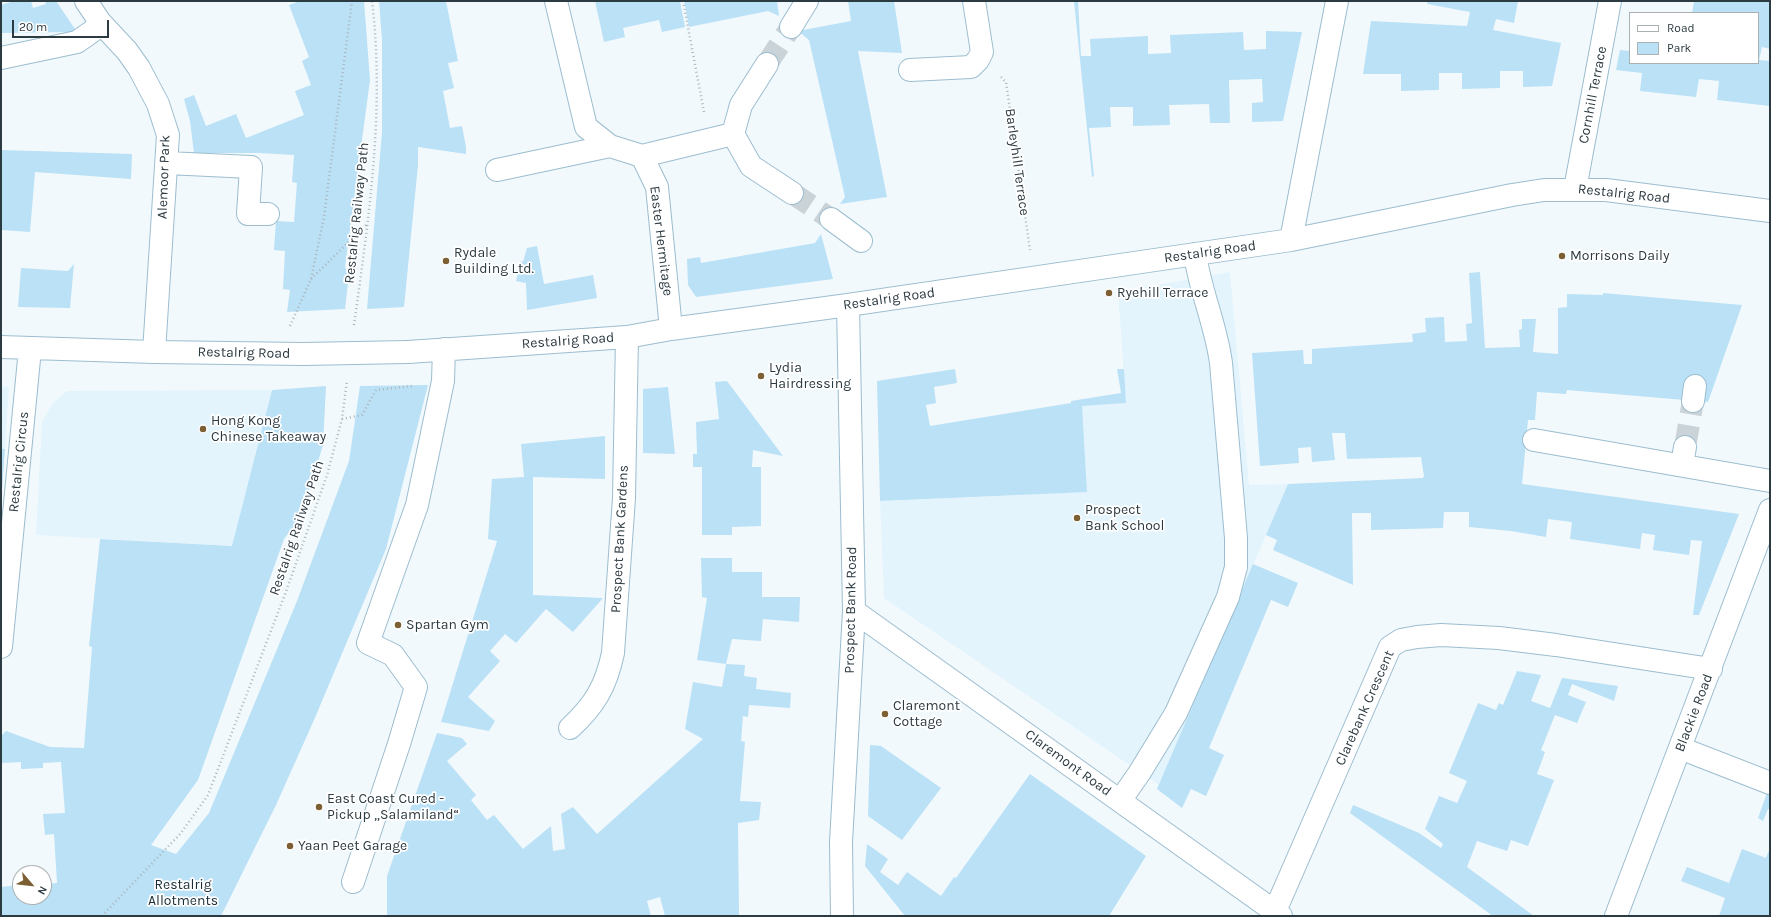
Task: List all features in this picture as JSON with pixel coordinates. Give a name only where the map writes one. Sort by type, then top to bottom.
[{"type":"street","name":"Alemoor Park","points":[[86,1],[100,22],[127,51],[139,68],[158,104],[168,135],[154,352]]},
{"type":"street","points":[[556,1],[586,127],[610,146],[642,156],[733,134]]},
{"type":"street","points":[[791,27],[807,1]]},
{"type":"street","points":[[910,70],[970,67],[980,58],[982,52],[974,1]]},
{"type":"street","points":[[1291,240],[1337,1]]},
{"type":"street","name":"Cornhill Terrace","points":[[1575,189],[1610,1]]},
{"type":"street","points":[[1,58],[77,42],[94,30],[100,22]]},
{"type":"street","points":[[767,64],[741,105],[733,134],[751,166],[792,193]]},
{"type":"street","points":[[497,170],[610,146]]},
{"type":"street","name":"Easter Hermitage","points":[[642,156],[657,188],[671,329]]},
{"type":"street","points":[[167,163],[251,167],[248,214],[268,214]]},
{"type":"street","name":"Restalrig Road","points":[[1,347],[154,352],[304,354],[408,352],[627,337],[671,329],[848,305],[1291,240],[1512,195],[1544,190],[1606,190],[1770,212]]},
{"type":"street","points":[[831,219],[861,241]]},
{"type":"street","points":[[1120,801],[1140,772],[1176,713],[1228,597],[1236,567],[1236,538],[1218,340],[1198,276],[1195,254]]},
{"type":"street","name":"Prospect Bank Road","points":[[842,916],[841,842],[854,611],[848,305]]},
{"type":"street","name":"Prospect Bank Gardens","points":[[570,728],[583,716],[600,694],[614,653],[624,498],[627,337]]},
{"type":"street","name":"Restalrig Circus","points":[[1,647],[30,349]]},
{"type":"street","points":[[353,882],[399,744],[416,686],[393,655],[368,642],[417,505],[443,381],[444,349]]},
{"type":"street","points":[[1534,440],[1684,456],[1770,480]]},
{"type":"street","name":"Blackie Road","points":[[1616,916],[1770,510]]},
{"type":"street","name":"Claremont Road","points":[[854,611],[1278,914]]},
{"type":"street","name":"Clarebank Crescent","points":[[1278,914],[1390,647],[1401,640],[1441,635],[1499,638],[1556,645],[1710,669]]},
{"type":"street","points":[[1680,748],[1770,783]]},
{"type":"path","points":[[278,354],[311,279],[324,217],[352,1]]},
{"type":"path","name":"Restalrig Railway Path","points":[[353,333],[368,224],[378,99],[378,64],[372,1]]},
{"type":"path","points":[[682,1],[710,140]]},
{"type":"path","name":"Barleyhill Terrace","points":[[980,58],[1006,82],[1033,278]]},
{"type":"path","points":[[311,279],[368,224]]},
{"type":"path","name":"Restalrig Railway Path","points":[[102,916],[181,833],[208,795],[287,589],[327,475],[342,419],[347,380]]},
{"type":"path","points":[[342,419],[362,415],[376,390],[416,386]]},
{"type":"shaded area","name":"Prospect Bank School","points":[[1230,272],[1249,485],[1288,484],[1159,785],[884,598],[880,501],[1023,495],[1082,406],[1126,403],[1118,292]]},
{"type":"shaded area","points":[[1,386],[9,387],[5,449],[1,449]]},
{"type":"shaded area","points":[[272,390],[233,546],[36,535],[42,422],[52,404],[67,391]]},
{"type":"green space","points":[[14,1],[31,1],[33,8],[46,4],[45,1],[56,1],[77,32],[1,33],[1,5]]},
{"type":"green space","points":[[300,1],[364,1],[370,80],[345,267],[349,275],[345,309],[287,312],[290,290],[283,289],[285,251],[274,250],[276,221],[294,222],[297,183],[292,182],[294,155],[259,153],[194,153],[190,121],[184,99],[194,95],[206,126],[236,114],[246,138],[304,115],[295,91],[311,85],[302,61],[309,57],[289,5]]},
{"type":"green space","points":[[379,1],[446,1],[458,61],[448,63],[454,88],[443,91],[450,128],[462,126],[466,154],[418,147],[418,165],[404,307],[367,309],[382,132],[382,40]]},
{"type":"green space","points":[[595,1],[680,1],[685,27],[662,32],[659,20],[623,28],[625,37],[604,42]]},
{"type":"green space","points":[[684,1],[777,1],[779,16],[768,11],[689,27]]},
{"type":"green space","points":[[848,1],[894,1],[902,53],[858,51],[887,197],[840,204],[845,197],[809,40],[798,31],[851,21]]},
{"type":"green space","points":[[1074,1],[1078,1],[1081,56],[1091,56],[1090,39],[1148,36],[1148,54],[1171,53],[1170,35],[1243,32],[1244,50],[1266,49],[1266,31],[1302,32],[1283,121],[1252,122],[1252,103],[1263,102],[1262,79],[1229,80],[1230,123],[1210,123],[1209,104],[1169,105],[1170,125],[1133,126],[1133,107],[1110,107],[1111,127],[1089,128],[1094,176],[1092,177]]},
{"type":"green space","points":[[1428,1],[1518,1],[1514,23],[1496,19],[1493,30],[1561,43],[1552,86],[1523,87],[1523,71],[1500,71],[1500,88],[1462,89],[1462,73],[1439,73],[1439,90],[1401,91],[1401,74],[1363,74],[1371,21],[1467,26],[1470,12],[1427,4]]},
{"type":"green space","points":[[1694,1],[1770,1],[1770,49],[1762,47],[1759,60],[1759,12],[1692,12]]},
{"type":"green space","points":[[1620,50],[1629,51],[1629,64],[1759,64],[1759,60],[1770,61],[1770,106],[1717,100],[1719,81],[1699,79],[1696,97],[1640,91],[1642,73],[1616,70]]},
{"type":"green space","points":[[1,150],[132,154],[131,179],[35,172],[30,232],[1,230]]},
{"type":"green space","points":[[821,234],[833,279],[696,297],[688,285],[687,259],[700,257],[701,263],[815,243]]},
{"type":"green space","points":[[537,246],[544,284],[593,275],[597,298],[527,310],[526,283],[516,281],[521,261],[523,262],[527,248]]},
{"type":"green space","points":[[74,264],[70,308],[18,307],[21,268],[68,271]]},
{"type":"green space","points":[[1480,272],[1485,348],[1520,347],[1519,330],[1522,329],[1522,319],[1536,319],[1533,352],[1558,354],[1558,308],[1567,307],[1567,294],[1603,295],[1603,293],[1742,305],[1708,402],[1567,390],[1566,394],[1537,392],[1535,420],[1528,420],[1522,484],[1739,514],[1699,615],[1693,615],[1702,541],[1691,540],[1689,555],[1653,550],[1655,535],[1642,533],[1640,549],[1570,539],[1572,522],[1548,519],[1546,537],[1511,531],[1469,527],[1469,512],[1444,512],[1443,528],[1371,530],[1371,513],[1352,513],[1353,585],[1273,550],[1277,540],[1266,535],[1288,484],[1423,478],[1424,476],[1421,457],[1347,459],[1345,433],[1332,433],[1335,460],[1312,462],[1311,447],[1298,448],[1299,463],[1260,466],[1252,353],[1303,350],[1304,364],[1312,364],[1312,349],[1413,342],[1412,334],[1426,332],[1425,318],[1444,317],[1445,342],[1467,341],[1466,324],[1472,323],[1469,273]]},
{"type":"green space","points":[[955,369],[957,383],[934,387],[936,403],[926,405],[930,426],[1071,403],[1071,401],[1121,393],[1117,369],[1124,369],[1126,403],[1082,406],[1087,492],[880,501],[877,381]]},
{"type":"green space","points":[[727,381],[783,456],[753,450],[752,467],[761,467],[761,526],[732,527],[732,535],[702,535],[702,467],[693,467],[693,454],[697,454],[696,422],[719,419],[715,382]]},
{"type":"green space","name":"Restalrig Allotments","points":[[428,385],[386,549],[314,720],[276,805],[221,916],[1,916],[1,887],[12,886],[12,905],[52,905],[52,883],[57,883],[54,834],[45,835],[43,814],[65,813],[61,762],[43,763],[43,768],[21,769],[21,762],[1,763],[1,736],[6,731],[50,747],[84,748],[92,647],[89,646],[100,539],[232,546],[272,390],[326,386],[323,445],[301,517],[284,539],[198,780],[151,845],[176,854],[209,813],[297,601],[349,461],[360,386]]},
{"type":"green space","points":[[668,387],[675,454],[643,453],[643,389]]},
{"type":"green space","points":[[605,436],[605,479],[533,477],[533,595],[603,598],[573,632],[546,609],[516,643],[505,634],[490,651],[500,661],[468,697],[495,721],[489,731],[441,722],[497,541],[488,539],[492,479],[524,477],[521,444]]},
{"type":"green space","points":[[1,449],[5,449],[1,504]]},
{"type":"green space","points":[[701,558],[732,558],[732,572],[762,572],[762,597],[800,597],[799,622],[763,619],[761,641],[732,639],[726,664],[697,660],[707,598],[702,597]]},
{"type":"green space","points":[[1253,564],[1298,583],[1288,607],[1271,600],[1209,748],[1224,755],[1206,796],[1191,789],[1182,808],[1157,789]]},
{"type":"green space","points":[[726,664],[745,665],[744,676],[757,678],[756,689],[791,693],[790,708],[749,705],[748,717],[743,716],[741,741],[745,742],[740,801],[761,802],[759,820],[738,823],[739,916],[665,916],[660,897],[647,901],[651,916],[387,916],[387,876],[437,733],[462,738],[467,744],[447,761],[476,795],[471,800],[487,820],[494,815],[523,849],[551,826],[553,851],[565,849],[561,814],[573,807],[597,834],[703,739],[685,729],[693,682],[722,687]]},
{"type":"green space","points":[[1517,671],[1541,675],[1531,701],[1550,708],[1562,678],[1618,686],[1614,701],[1572,684],[1568,695],[1586,702],[1577,723],[1555,715],[1541,750],[1545,752],[1537,774],[1554,780],[1528,846],[1511,840],[1507,851],[1477,841],[1467,867],[1534,916],[1493,916],[1350,813],[1353,805],[1419,833],[1441,848],[1443,844],[1425,829],[1439,796],[1457,803],[1467,781],[1449,773],[1478,703],[1496,710],[1499,703],[1503,705]]},
{"type":"green space","points":[[870,745],[881,746],[941,788],[902,840],[868,816]]},
{"type":"green space","points":[[1030,774],[1146,856],[1109,916],[905,916],[865,866],[867,844],[888,859],[880,872],[898,885],[907,872],[941,896],[954,877],[956,878]]},
{"type":"green space","points":[[1767,793],[1770,794],[1770,809],[1768,809],[1763,821],[1758,818]]},
{"type":"green space","points":[[1770,848],[1770,916],[1719,916],[1725,898],[1681,881],[1687,867],[1729,883],[1742,849],[1766,858]]},
{"type":"tunnel","points":[[767,64],[791,27]]},
{"type":"tunnel","points":[[792,193],[831,219]]},
{"type":"tunnel","points":[[1685,447],[1693,401]]},
{"type":"place","name":"Morrisons Daily","points":[[1562,256]]},
{"type":"place","name":"Rydale Building Ltd.","points":[[446,261]]},
{"type":"place","name":"Ryehill Terrace","points":[[1109,293]]},
{"type":"place","name":"Lydia Hairdressing","points":[[761,376]]},
{"type":"place","name":"Hong Kong Chinese Takeaway","points":[[203,429]]},
{"type":"place","name":"Prospect Bank School","points":[[1077,518]]},
{"type":"place","name":"Spartan Gym","points":[[398,625]]},
{"type":"place","name":"Claremont Cottage","points":[[885,714]]},
{"type":"place","name":"East Coast Cured - Pickup „Salamiland“","points":[[319,807]]},
{"type":"place","name":"Yaan Peet Garage","points":[[290,846]]}]
